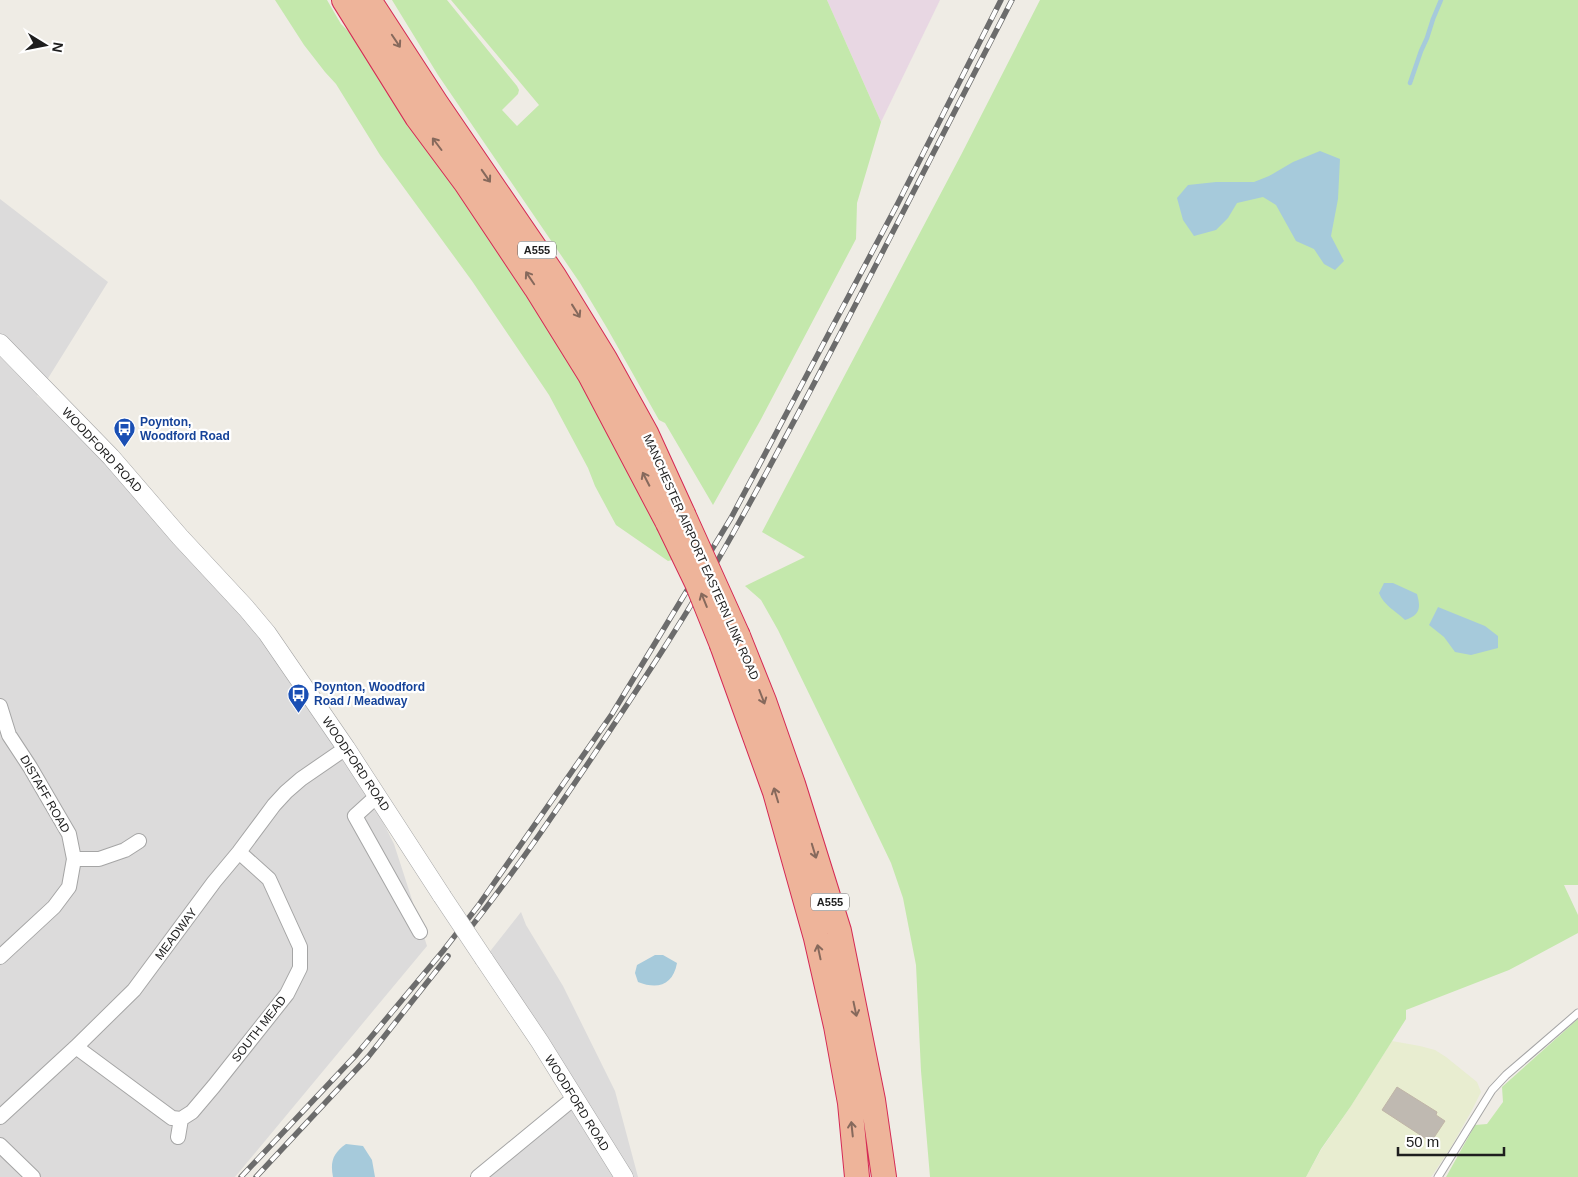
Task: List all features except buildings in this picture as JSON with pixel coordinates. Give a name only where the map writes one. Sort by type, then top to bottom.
[{"type":"highway","name":"MANCHESTER AIRPORT EASTERN LINK ROAD","points":[[344,0],[417,117],[466,184],[536,288],[576,351],[675,518]]},
{"type":"highway","name":"MANCHESTER AIRPORT EASTERN LINK ROAD","points":[[369,0],[554,276],[595,342],[646,433],[675,518],[730,641],[764,702],[793,784],[839,932],[873,1100],[884,1177]]},
{"type":"highway","name":"MANCHESTER AIRPORT EASTERN LINK ROAD","points":[[730,641],[816,938],[836,1026],[850,1103],[857,1177]]},
{"type":"street","name":"WOODFORD ROAD","points":[[0,343],[111,457],[267,634],[346,748],[540,1042],[624,1177]]},
{"type":"street","name":"DISTAFF ROAD","points":[[0,706],[5,737],[30,767],[69,834],[74,859],[69,887],[54,907],[0,957]]},
{"type":"street","name":"MEADWAY","points":[[0,1117],[134,990],[214,882],[286,792],[301,779],[346,748]]},
{"type":"street","points":[[377,796],[356,816],[420,932]]},
{"type":"street","points":[[74,859],[99,859],[125,850],[139,841]]},
{"type":"street","name":"SOUTH MEAD","points":[[181,1118],[192,1112],[287,994],[300,968],[300,947],[269,879],[239,852]]},
{"type":"street","points":[[76,1047],[164,1113],[172,1118],[181,1118],[178,1137]]},
{"type":"street","points":[[478,1177],[574,1098]]},
{"type":"street","points":[[0,1145],[33,1177]]},
{"type":"lane","points":[[1438,1177],[1492,1090],[1506,1075],[1578,1013]]},
{"type":"shaded area","points":[[827,0],[940,0],[881,122]]},
{"type":"shaded area","points":[[0,199],[108,282],[37,396],[111,457],[246,608],[346,748],[394,844],[427,946],[235,1177],[0,1177]]},
{"type":"shaded area","points":[[521,912],[526,925],[563,986],[615,1091],[638,1177],[478,1177],[574,1098],[484,959]]},
{"type":"green space","points":[[275,0],[327,0],[341,24],[360,43],[558,336],[636,480],[672,560],[668,561],[616,525],[549,395],[472,281],[380,155],[336,84],[304,45]]},
{"type":"green space","points":[[392,0],[447,0],[517,86],[518,94],[502,110],[517,126],[539,105],[451,0],[827,0],[881,122],[857,203],[856,239],[760,421],[713,505],[665,423],[659,420],[580,283],[438,75]]},
{"type":"green space","points":[[1040,0],[1578,0],[1578,885],[1564,885],[1578,915],[1578,933],[1509,970],[1406,1010],[1406,1019],[1351,1106],[1321,1149],[1306,1177],[930,1177],[921,1071],[916,965],[903,898],[891,863],[778,630],[761,600],[745,586],[805,557],[762,532],[961,155]]},
{"type":"green space","points":[[1578,1019],[1578,1177],[1446,1177],[1475,1125],[1487,1124],[1503,1102],[1502,1087]]},
{"type":"green space","points":[[1392,1041],[1435,1050],[1477,1082],[1481,1092],[1450,1149],[1431,1177],[1306,1177],[1321,1150]]},
{"type":"water","points":[[1320,151],[1340,159],[1338,199],[1331,236],[1344,261],[1335,270],[1324,264],[1314,249],[1296,241],[1276,205],[1263,197],[1237,203],[1228,218],[1216,230],[1194,236],[1183,220],[1177,198],[1188,185],[1216,182],[1254,182],[1269,176],[1293,162]]},
{"type":"water","points":[[1384,583],[1393,583],[1417,594],[1419,607],[1414,616],[1405,620],[1387,605],[1379,593]]},
{"type":"water","points":[[1438,607],[1485,626],[1498,636],[1498,648],[1471,655],[1455,652],[1444,637],[1429,625]]},
{"type":"water","points":[[655,955],[663,955],[677,963],[672,976],[664,984],[652,986],[638,982],[635,973],[637,965]]},
{"type":"water","points":[[346,1144],[363,1146],[372,1160],[375,1177],[333,1177],[332,1162],[335,1154]]},
{"type":"waterway","points":[[1410,83],[1441,0]]},
{"type":"railway","points":[[241,1177],[356,1055],[443,951],[478,906],[612,714],[731,518],[898,203],[1001,0]]},
{"type":"railway","points":[[463,937],[513,872],[576,782],[663,650],[715,566],[838,337],[1012,0]]},
{"type":"railway","points":[[256,1177],[368,1057],[448,956]]},
{"type":"place","name":"Poynton, Woodford Road","points":[[124,448]]},
{"type":"place","name":"Poynton, Woodford Road / Meadway","points":[[298,713]]}]
